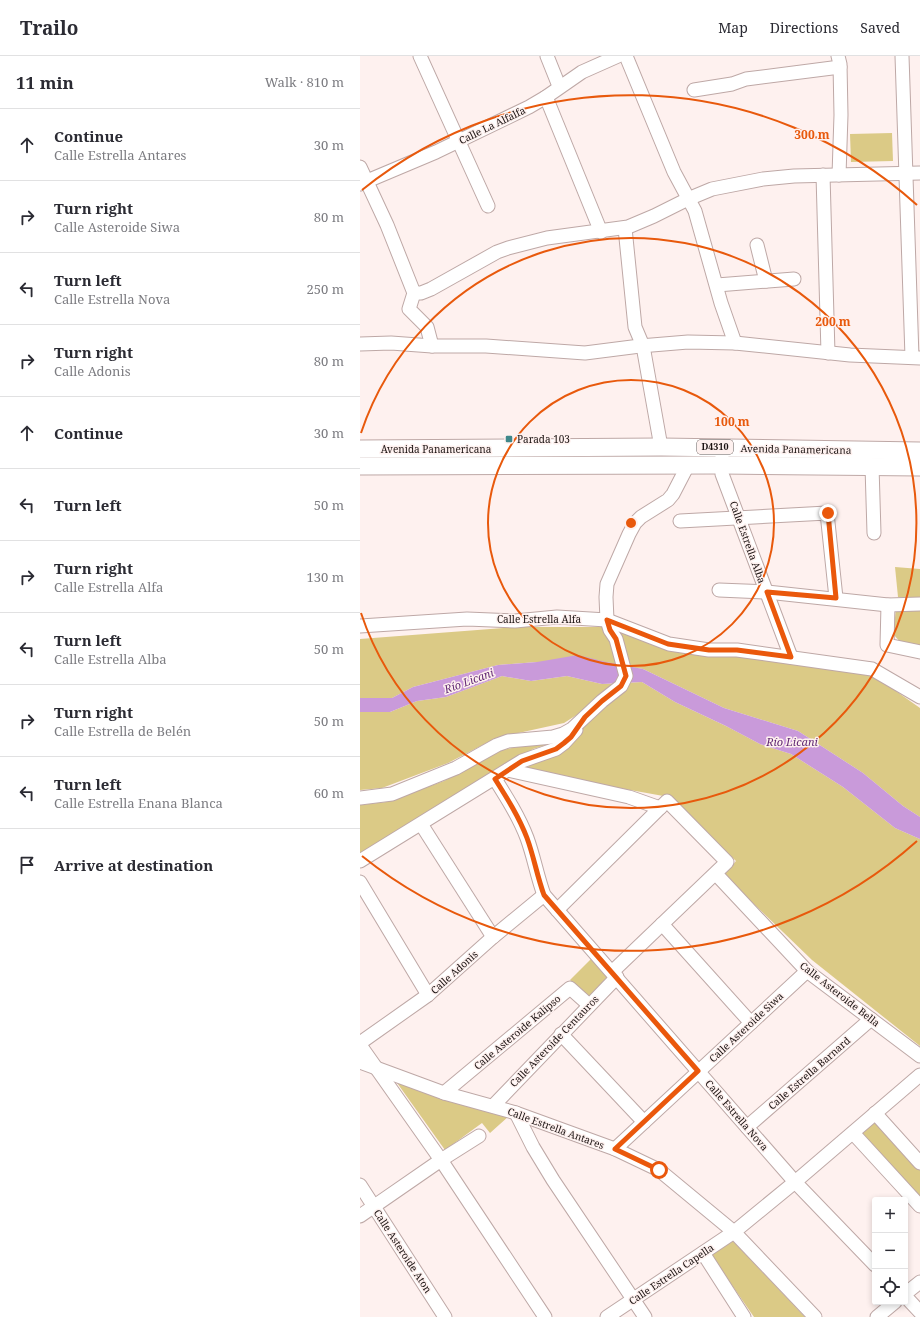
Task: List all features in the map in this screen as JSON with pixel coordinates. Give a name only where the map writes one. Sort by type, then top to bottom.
[{"type":"main road","name":"Avenida Panamericana","points":[[360,449],[721,447],[920,451]]},
{"type":"main road","name":"Avenida Panamericana","points":[[360,466],[920,466]]},
{"type":"street","points":[[420,56],[488,206]]},
{"type":"street","points":[[547,56],[559,86]]},
{"type":"street","name":"Calle La Alfalfa","points":[[363,183],[458,141],[546,97],[559,86],[582,72],[618,56]]},
{"type":"street","points":[[626,56],[674,172],[695,211],[735,343]]},
{"type":"street","points":[[360,344],[391,343],[432,346],[486,346],[585,353],[688,342],[735,343],[828,353],[916,358],[906,174],[902,56]]},
{"type":"street","points":[[694,90],[732,84],[746,79],[839,62],[839,175]]},
{"type":"street","points":[[546,97],[601,232]]},
{"type":"street","points":[[360,167],[363,183],[387,225],[414,293],[409,309],[427,327],[432,346]]},
{"type":"street","points":[[414,293],[431,289],[497,252],[508,248],[547,238],[625,228],[712,189],[763,179],[794,176],[920,173]]},
{"type":"street","points":[[823,175],[828,353]]},
{"type":"street","points":[[625,228],[635,327],[643,346],[661,447]]},
{"type":"street","points":[[757,245],[766,281]]},
{"type":"street","points":[[717,286],[794,279]]},
{"type":"street","name":"Calle Estrella Alba","points":[[721,447],[722,474],[791,657]]},
{"type":"street","points":[[360,798],[392,794],[456,768],[497,745],[508,741],[554,737],[563,734],[572,729],[602,701],[621,686],[626,676],[616,639],[610,630],[607,620],[607,584],[628,534],[635,523],[641,517],[668,500],[673,494],[688,465]]},
{"type":"street","points":[[872,466],[874,533]]},
{"type":"street","points":[[680,521],[828,513],[836,598]]},
{"type":"street","points":[[719,590],[767,592],[836,598],[888,605],[920,604]]},
{"type":"street","points":[[888,605],[887,644],[920,652]]},
{"type":"street","name":"Calle Estrella Alfa","points":[[360,626],[467,619],[515,621],[557,617],[607,620],[668,644],[709,650],[737,650],[872,669],[920,697]]},
{"type":"street","points":[[360,861],[522,761],[556,749],[571,737],[585,717]]},
{"type":"street","points":[[508,770],[664,805]]},
{"type":"street","name":"Calle Estrella Nova","points":[[495,779],[521,822],[528,840],[544,895],[795,1182],[872,1262]]},
{"type":"street","points":[[557,910],[664,805]]},
{"type":"street","name":"Calle Asteroide Centauros","points":[[493,1106],[589,1005],[614,975],[662,924],[728,862],[664,805]]},
{"type":"street","points":[[421,824],[493,937]]},
{"type":"street","name":"Calle Asteroide Bella","points":[[716,874],[807,971],[920,1056]]},
{"type":"street","points":[[360,882],[428,995]]},
{"type":"street","name":"Calle Adonis","points":[[360,1044],[428,995],[493,937],[544,895]]},
{"type":"street","points":[[662,924],[751,1023]]},
{"type":"street","name":"Calle Asteroide Siwa","points":[[615,1149],[807,971]]},
{"type":"street","name":"Calle Asteroide Kalipso","points":[[444,1093],[570,988],[589,1005]]},
{"type":"street","name":"Calle Estrella Barnard","points":[[747,1127],[871,1019]]},
{"type":"street","points":[[561,1034],[644,1122]]},
{"type":"street","points":[[360,1044],[441,1160],[545,1317]]},
{"type":"street","name":"Calle Estrella Antares","points":[[360,1062],[444,1093],[516,1113],[615,1149],[659,1170],[734,1232],[816,1317]]},
{"type":"street","name":"Calle Estrella Capella","points":[[607,1317],[734,1232],[920,1075]]},
{"type":"street","points":[[516,1113],[553,1180],[645,1317]]},
{"type":"street","points":[[875,1113],[920,1163]]},
{"type":"street","points":[[853,1133],[920,1206]]},
{"type":"street","points":[[360,1216],[441,1160],[479,1136]]},
{"type":"street","name":"Calle Asteroide Aton","points":[[360,1186],[445,1317]]},
{"type":"street","points":[[703,1253],[744,1317]]},
{"type":"street","points":[[908,1292],[920,1282]]},
{"type":"street","points":[[908,1298],[920,1312]]},
{"type":"street","points":[[876,1317],[891,1305]]},
{"type":"shaded area","points":[[892,133],[893,161],[851,162],[850,134]]},
{"type":"shaded area","points":[[895,567],[920,569],[920,599],[898,597]]},
{"type":"shaded area","points":[[896,609],[920,611],[920,648],[903,645],[893,634]]},
{"type":"shaded area","points":[[518,627],[604,627],[610,638],[618,665],[606,662],[537,662],[498,665],[413,687],[392,698],[360,698],[360,639]]},
{"type":"shaded area","points":[[620,630],[673,651],[772,660],[873,675],[920,708],[920,817],[903,806],[863,773],[798,731],[724,708],[643,669],[629,667]]},
{"type":"shaded area","points":[[502,676],[531,681],[567,676],[602,684],[642,682],[675,702],[760,744],[791,754],[843,787],[895,828],[920,839],[920,1046],[812,960],[724,875],[736,861],[669,797],[580,781],[525,768],[565,749],[594,716],[586,709],[564,723],[496,738],[448,763],[382,788],[360,790],[360,712],[390,712],[417,701],[446,697]]},
{"type":"shaded area","points":[[556,742],[533,749],[360,853],[360,805],[386,802],[444,781],[497,751]]},
{"type":"shaded area","points":[[592,958],[608,976],[589,997],[570,980]]},
{"type":"shaded area","points":[[395,1080],[509,1116],[490,1133],[482,1123],[445,1150]]},
{"type":"shaded area","points":[[876,1120],[920,1169],[920,1199],[861,1133]]},
{"type":"shaded area","points":[[733,1241],[805,1317],[754,1317],[711,1255]]},
{"type":"water","name":"Río Licani","points":[[578,655],[643,669],[724,708],[798,731],[863,773],[903,806],[920,817],[920,839],[895,828],[843,787],[791,754],[760,744],[675,702],[642,682],[602,684],[567,676],[531,681],[502,676],[446,697],[417,701],[390,712],[360,712],[360,698],[392,698],[413,687],[498,665],[537,662]]},
{"type":"place","name":"Parada 103","points":[[509,439]]},
{"type":"route","points":[[659,1170],[615,1149],[698,1071],[544,895],[528,840],[518,816],[495,779],[522,761],[556,749],[571,737],[585,717],[621,686],[626,676],[616,639],[610,630],[607,620],[668,644],[709,650],[737,650],[791,657],[767,592],[836,598],[828,513]]}]
